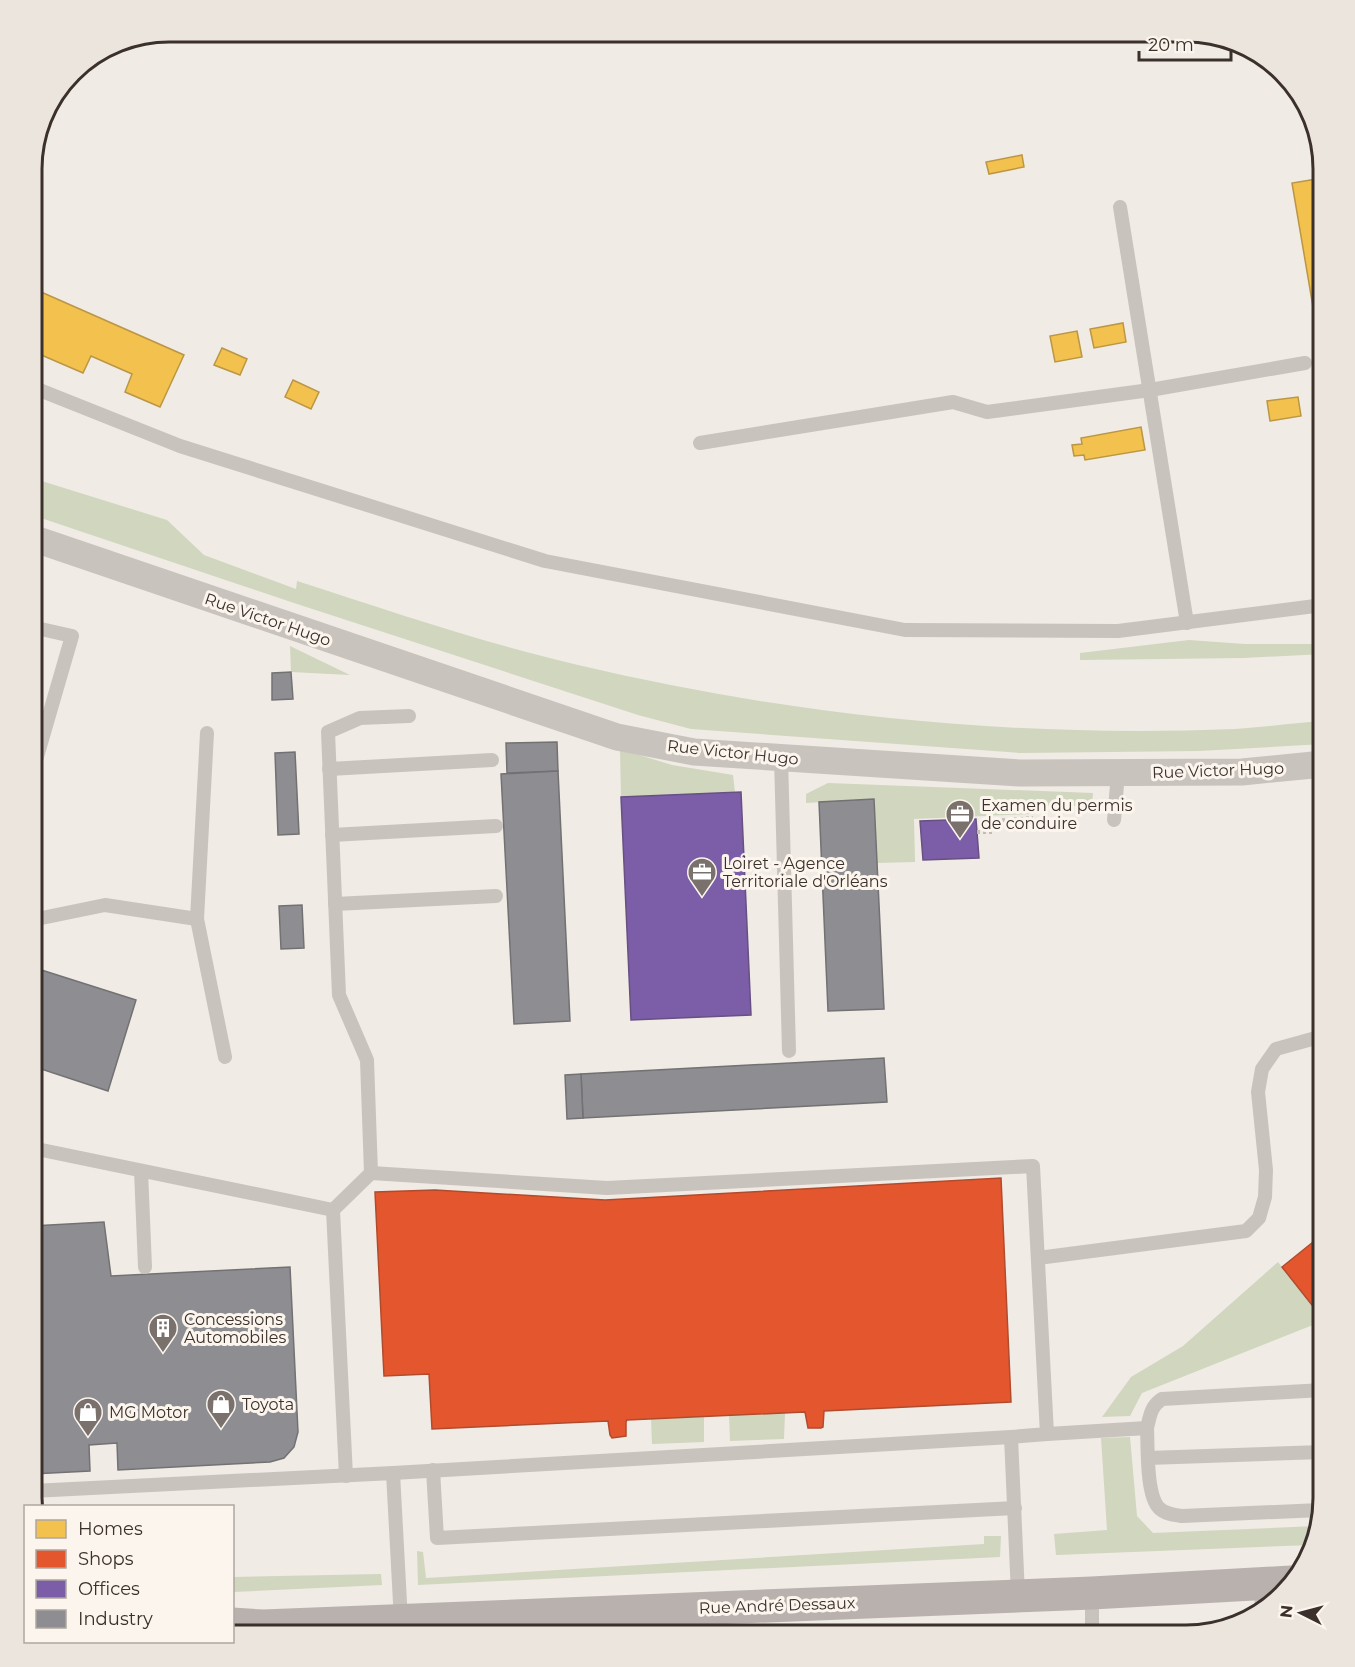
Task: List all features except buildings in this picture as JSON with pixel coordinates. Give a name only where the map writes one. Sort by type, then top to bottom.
[{"type":"main road","name":"Rue André Dessaux","points":[[372,1625],[401,1621],[664,1623],[1018,1595],[1271,1592]]},
{"type":"street","name":"Rue Victor Hugo","points":[[42,541],[617,737],[694,752],[1020,773],[1242,772],[1313,765]]},
{"type":"lane","points":[[1120,207],[1187,623]]},
{"type":"lane","points":[[700,443],[953,402],[987,412],[1150,390],[1305,363]]},
{"type":"lane","points":[[42,391],[180,446],[545,561],[904,630],[1118,631],[1313,606]]},
{"type":"lane","points":[[42,629],[72,636],[42,740]]},
{"type":"lane","points":[[346,1476],[333,1210],[371,1173],[367,1060],[339,995],[328,732],[360,718],[409,716]]},
{"type":"lane","points":[[207,734],[197,919],[225,1057]]},
{"type":"lane","points":[[781,758],[789,1050]]},
{"type":"lane","points":[[329,769],[492,760]]},
{"type":"lane","points":[[1114,820],[1118,773]]},
{"type":"lane","points":[[333,835],[496,826]]},
{"type":"lane","points":[[335,904],[496,896]]},
{"type":"lane","points":[[42,918],[105,905],[197,919]]},
{"type":"lane","points":[[1038,1258],[1246,1231],[1259,1218],[1265,1197],[1266,1170],[1258,1092],[1262,1069],[1276,1049],[1313,1039]]},
{"type":"lane","points":[[42,1150],[333,1210]]},
{"type":"lane","points":[[371,1173],[607,1188],[1033,1166],[1047,1434]]},
{"type":"lane","points":[[141,1170],[145,1267]]},
{"type":"lane","points":[[1312,1510],[1182,1516],[1168,1514],[1159,1508],[1153,1498],[1147,1428],[1151,1410],[1156,1402],[1162,1400],[1313,1391]]},
{"type":"lane","points":[[42,1491],[346,1476],[1147,1428]]},
{"type":"lane","points":[[1011,1437],[1018,1595]]},
{"type":"lane","points":[[1148,1458],[1313,1452]]},
{"type":"lane","points":[[433,1470],[437,1538],[1015,1508]]},
{"type":"lane","points":[[393,1473],[401,1621]]},
{"type":"lane","points":[[1092,1593],[1092,1625]]},
{"type":"path","points":[[977,832],[993,832],[993,821],[1033,819]]},
{"type":"green space","points":[[42,481],[167,520],[204,555],[296,589],[297,581],[507,647],[659,683],[822,710],[904,720],[987,726],[1152,731],[1235,729],[1313,722],[1313,745],[1199,751],[1020,753],[691,729],[638,715],[42,518]]},
{"type":"green space","points":[[1189,640],[1245,644],[1313,644],[1313,654],[1243,658],[1080,660],[1080,653]]},
{"type":"green space","points":[[290,646],[350,675],[291,672]]},
{"type":"green space","points":[[620,749],[672,765],[733,775],[735,793],[621,797]]},
{"type":"green space","points":[[828,783],[1093,793],[1092,806],[1032,806],[1031,814],[914,819],[915,862],[876,863],[873,799],[806,803],[806,794]]},
{"type":"green space","points":[[1278,1262],[1313,1308],[1313,1325],[1142,1393],[1130,1416],[1102,1417],[1131,1377],[1183,1346]]},
{"type":"green space","points":[[785,1413],[784,1439],[730,1441],[729,1415]]},
{"type":"green space","points":[[704,1417],[704,1442],[652,1444],[651,1419]]},
{"type":"green space","points":[[1130,1437],[1137,1516],[1153,1533],[1310,1526],[1304,1545],[1056,1555],[1054,1534],[1107,1530],[1101,1438]]},
{"type":"green space","points":[[984,1536],[1001,1536],[1000,1557],[418,1585],[417,1551],[423,1552],[426,1578],[984,1544]]},
{"type":"green space","points":[[381,1574],[382,1585],[234,1592],[234,1577]]},
{"type":"place","name":"Examen du permis de conduire","points":[[960,840]]},
{"type":"place","name":"Loiret - Agence Territoriale d'Orléans","points":[[702,898]]},
{"type":"place","name":"Concessions Automobiles","points":[[163,1354]]},
{"type":"place","name":"Toyota","points":[[221,1430]]},
{"type":"place","name":"MG Motor","points":[[88,1438]]}]
